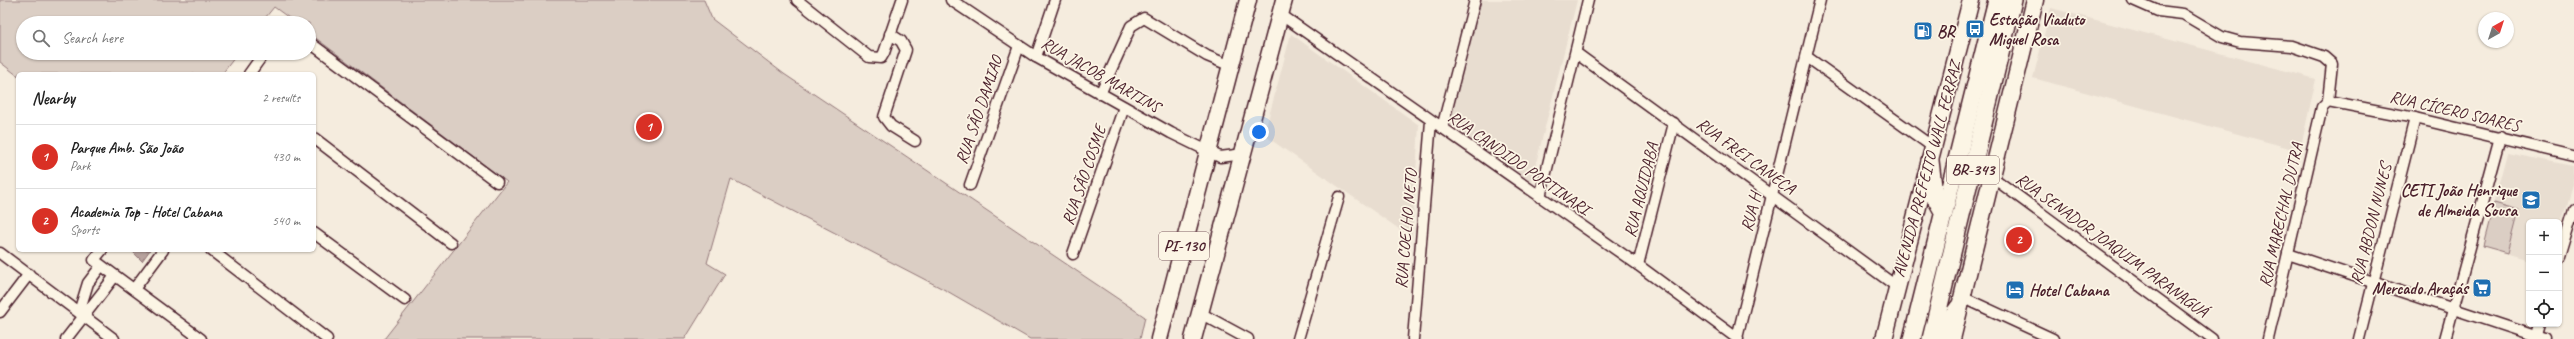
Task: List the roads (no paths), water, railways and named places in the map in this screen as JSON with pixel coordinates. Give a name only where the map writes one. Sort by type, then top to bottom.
[{"type":"highway","name":"AVENIDA PREFEITO WALL FERRAZ","points":[[1912,339],[1996,0]]},
{"type":"highway","name":"BR-343","points":[[1931,339],[2013,0]]},
{"type":"highway","name":"BR-343","points":[[1931,154],[1934,195],[1944,213]]},
{"type":"highway","points":[[1936,339],[1960,302]]},
{"type":"main road","name":"PI-130","points":[[1159,339],[1248,0]]},
{"type":"main road","name":"AVENIDA PREFEITO WALL FERRAZ","points":[[1884,339],[1896,286],[1971,0]]},
{"type":"main road","points":[[1952,339],[2035,0]]},
{"type":"main road","name":"PI-130","points":[[1193,339],[1244,154],[1282,7]]},
{"type":"street","points":[[797,0],[869,56],[877,58],[881,58],[884,53],[902,0]]},
{"type":"street","name":"RUA JACOB MARTINS","points":[[951,0],[1036,57],[1100,94],[1208,152],[1220,157],[1244,154]]},
{"type":"street","points":[[1036,57],[1055,0]]},
{"type":"street","points":[[1442,128],[1475,0]]},
{"type":"street","points":[[1540,197],[1588,0]]},
{"type":"street","name":"RUA H","points":[[1738,339],[1820,0]]},
{"type":"street","points":[[2133,0],[2158,11],[2182,14],[2222,37],[2240,42],[2292,46],[2324,56],[2332,64],[2328,101]]},
{"type":"street","name":"RUA CANDIDO PORTINARI","points":[[1282,7],[1431,121],[1638,265],[1738,339]]},
{"type":"street","points":[[1100,94],[1131,26],[1144,18],[1207,56],[1231,66]]},
{"type":"street","points":[[890,34],[901,41],[906,50],[884,116],[891,126],[915,141]]},
{"type":"street","name":"RUA SÃO DAMIAO","points":[[970,184],[1019,46]]},
{"type":"street","points":[[316,47],[497,182]]},
{"type":"street","name":"RUA FREI CANECA","points":[[1576,53],[1772,194],[1896,286]]},
{"type":"street","points":[[1807,57],[1931,154]]},
{"type":"street","points":[[250,72],[259,60]]},
{"type":"street","name":"RUA CÍCERO SOARES","points":[[2328,101],[2500,137],[2574,156]]},
{"type":"street","name":"RUA MARECHAL DUTRA","points":[[2268,339],[2322,107],[2328,101]]},
{"type":"street","name":"RUA SÃO COSME","points":[[1073,254],[1124,107]]},
{"type":"street","name":"RUA ABDON NUNES","points":[[2359,339],[2415,118]]},
{"type":"street","name":"RUA COELHO NETO","points":[[1413,339],[1431,121]]},
{"type":"street","name":"RUA AQUIDABA","points":[[1638,265],[1674,123]]},
{"type":"street","points":[[2445,339],[2500,137]]},
{"type":"street","points":[[316,140],[451,243]]},
{"type":"street","name":"RUA SENADOR JOAQUIM PARANAGUÁ","points":[[1992,177],[2212,339]]},
{"type":"street","points":[[1298,339],[1339,197]]},
{"type":"street","points":[[2560,255],[2574,208]]},
{"type":"street","points":[[316,234],[405,300]]},
{"type":"street","points":[[100,252],[94,260],[101,266],[202,339]]},
{"type":"street","points":[[134,289],[162,252]]},
{"type":"street","points":[[214,252],[327,339]]},
{"type":"street","points":[[0,253],[114,339]]},
{"type":"street","points":[[2288,254],[2538,338],[2539,327]]},
{"type":"street","points":[[81,314],[88,283],[101,266]]},
{"type":"street","points":[[0,312],[29,274]]},
{"type":"street","points":[[66,339],[81,314],[115,276]]},
{"type":"street","points":[[1960,302],[2053,339]]},
{"type":"street","points":[[1200,313],[1248,339]]},
{"type":"place","name":"Estação Viaduto Miguel Rosa","points":[[1975,29]]},
{"type":"place","name":"BR","points":[[1923,31]]},
{"type":"place","name":"Parque Amb. São João","points":[[649,127]]},
{"type":"place","name":"CETI João Henrique de Almeida Sousa","points":[[2531,200]]},
{"type":"place","name":"Academia Top - Hotel Cabana","points":[[2019,240]]},
{"type":"place","name":"Mercado Araçás","points":[[2482,288]]},
{"type":"place","name":"Hotel Cabana","points":[[2015,290]]}]
